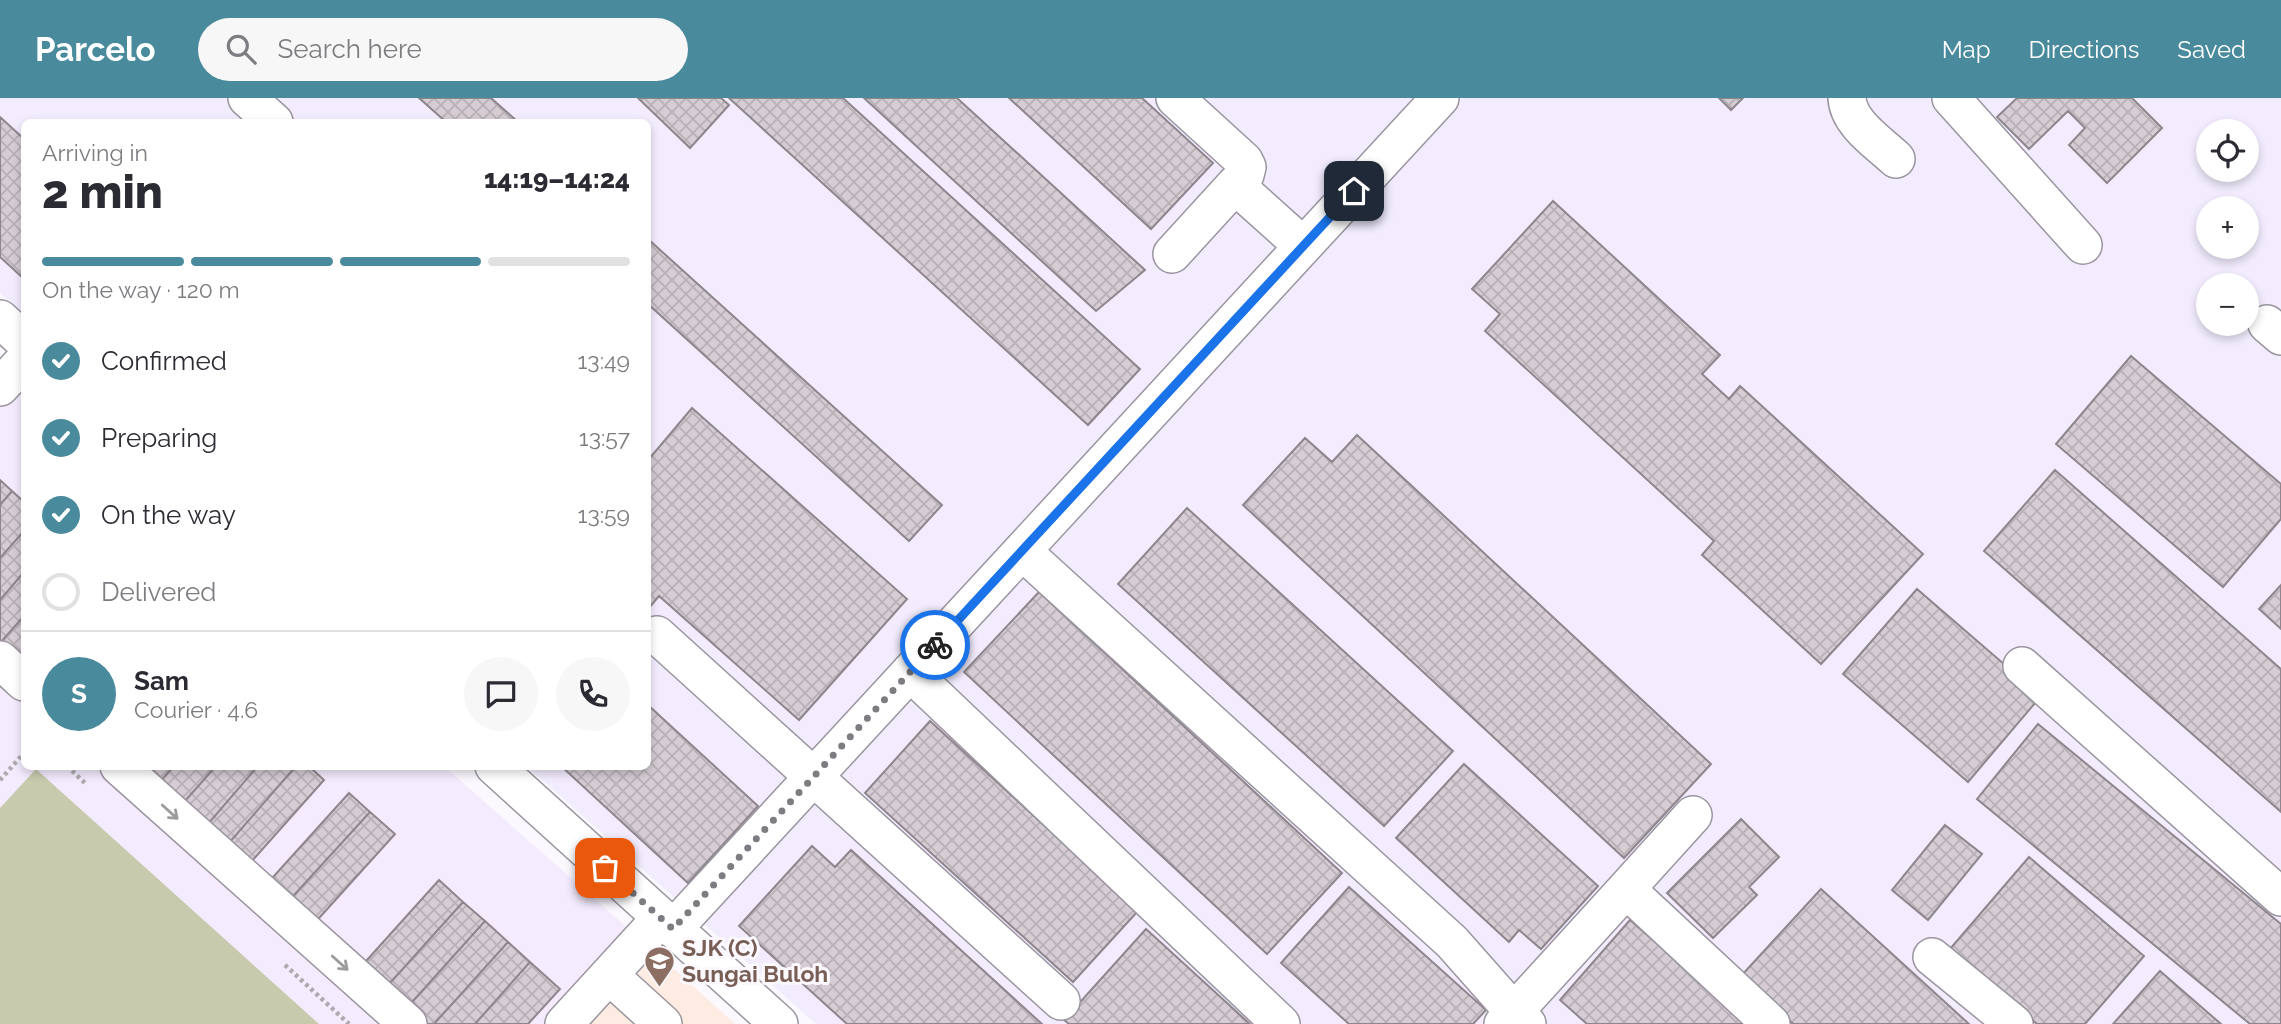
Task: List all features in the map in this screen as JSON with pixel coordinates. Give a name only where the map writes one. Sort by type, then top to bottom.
[{"type":"street","points":[[247,98],[271,119]]},
{"type":"street","points":[[1172,254],[1245,175],[1247,167],[1244,161],[1175,98]]},
{"type":"street","points":[[564,1024],[609,975],[667,924],[814,775],[1440,98]]},
{"type":"street","points":[[1847,98],[1847,106],[1855,119],[1896,159]]},
{"type":"street","points":[[1951,98],[2082,244]]},
{"type":"street","points":[[1235,186],[1303,246]]},
{"type":"street","points":[[0,319],[21,338]]},
{"type":"street","points":[[0,387],[21,363]]},
{"type":"street","points":[[1022,551],[1452,942],[1515,1020],[1626,888],[1693,815]]},
{"type":"street","points":[[657,635],[1061,1001]]},
{"type":"street","points":[[2022,666],[2281,897]]},
{"type":"street","points":[[910,672],[1281,1024]]},
{"type":"street","points":[[124,770],[408,1024]]},
{"type":"street","points":[[498,770],[779,1024]]},
{"type":"street","points":[[1626,888],[1771,1024]]},
{"type":"street","points":[[1932,957],[2014,1024]]},
{"type":"street","points":[[609,975],[640,1017]]},
{"type":"path","points":[[0,780],[21,756]]},
{"type":"shaded area","points":[[0,98],[2281,98],[2281,1024],[816,1024],[531,770],[651,770],[651,119],[21,119],[21,312],[0,293]]},
{"type":"shaded area","points":[[0,374],[21,393],[21,770],[448,770],[655,952],[590,1024],[0,1024]]},
{"type":"shaded area","name":"SJK (C) Sungai Buloh","points":[[655,952],[735,1024],[590,1024]]},
{"type":"green space","points":[[37,770],[319,1024],[0,1024],[0,808]]},
{"type":"building","points":[[419,98],[491,98],[515,119],[443,119]]},
{"type":"building","points":[[638,98],[721,98],[729,105],[690,148]]},
{"type":"building","points":[[729,98],[843,98],[1140,369],[1088,425]]},
{"type":"building","points":[[864,98],[957,98],[1145,270],[1096,311]]},
{"type":"building","points":[[1009,98],[1142,98],[1213,163],[1151,229]]},
{"type":"building","points":[[1719,98],[1743,98],[1731,110]]},
{"type":"building","points":[[2017,98],[2132,98],[2162,128],[2107,183],[2069,145],[2085,128],[2068,111],[2029,149],[1997,117]]},
{"type":"building","points":[[0,117],[21,136],[21,276],[0,257]]},
{"type":"building","points":[[1553,201],[1720,355],[1702,374],[1729,399],[1740,386],[1923,554],[1821,664],[1702,555],[1714,541],[1485,331],[1500,314],[1472,289]]},
{"type":"building","points":[[651,242],[942,505],[909,541],[651,307]]},
{"type":"building","points":[[2131,356],[2281,484],[2281,519],[2223,587],[2056,444]]},
{"type":"building","points":[[692,408],[907,599],[799,720],[659,596],[651,605],[651,456]]},
{"type":"building","points":[[1357,435],[1711,764],[1624,858],[1243,505],[1305,438],[1332,462]]},
{"type":"building","points":[[2055,470],[2281,669],[2281,812],[1984,551]]},
{"type":"building","points":[[0,480],[12,491],[0,505]]},
{"type":"building","points":[[12,491],[21,499],[21,534],[0,558],[0,505]]},
{"type":"building","points":[[1187,508],[1453,751],[1384,826],[1118,584]]},
{"type":"building","points":[[21,534],[21,576],[0,600],[0,558]]},
{"type":"building","points":[[21,576],[21,619],[0,643],[0,600]]},
{"type":"building","points":[[2281,585],[2281,629],[2259,609]]},
{"type":"building","points":[[1917,589],[2041,696],[1968,782],[1843,674]]},
{"type":"building","points":[[1039,592],[1342,873],[1267,954],[964,672]]},
{"type":"building","points":[[21,619],[21,659],[14,667],[0,643]]},
{"type":"building","points":[[651,708],[758,806],[688,883],[565,770],[651,770]]},
{"type":"building","points":[[930,721],[1138,911],[1073,982],[865,793]]},
{"type":"building","points":[[2038,724],[2281,924],[2281,1024],[2250,1024],[1977,799]]},
{"type":"building","points":[[1464,764],[1598,886],[1541,949],[1519,930],[1509,942],[1396,838]]},
{"type":"building","points":[[132,770],[170,770],[153,790]]},
{"type":"building","points":[[170,770],[212,770],[177,810],[153,790]]},
{"type":"building","points":[[212,770],[255,770],[201,832],[177,810]]},
{"type":"building","points":[[255,770],[293,770],[222,851],[201,832]]},
{"type":"building","points":[[293,770],[313,770],[324,780],[244,870],[222,851]]},
{"type":"building","points":[[349,793],[370,812],[285,905],[265,886]]},
{"type":"building","points":[[370,812],[395,834],[311,927],[285,905]]},
{"type":"building","points":[[1741,819],[1779,857],[1749,887],[1757,895],[1713,938],[1667,893]]},
{"type":"building","points":[[1945,825],[1982,854],[1928,920],[1892,890]]},
{"type":"building","points":[[812,846],[835,867],[851,850],[1042,1024],[847,1024],[739,926]]},
{"type":"building","points":[[2029,857],[2144,956],[2085,1024],[2037,1024],[1950,949]]},
{"type":"building","points":[[439,880],[463,902],[382,992],[358,970]]},
{"type":"building","points":[[1349,887],[1486,1010],[1473,1024],[1349,1024],[1281,963]]},
{"type":"building","points":[[1821,889],[1969,1024],[1793,1024],[1741,976]]},
{"type":"building","points":[[463,902],[485,921],[404,1011],[382,992]]},
{"type":"building","points":[[1630,920],[1749,1024],[1587,1024],[1560,1000]]},
{"type":"building","points":[[485,921],[508,942],[434,1024],[418,1024],[404,1011]]},
{"type":"building","points":[[1146,929],[1250,1024],[1069,1024],[1064,1020]]},
{"type":"building","points":[[508,942],[530,962],[475,1024],[434,1024]]},
{"type":"building","points":[[530,962],[560,989],[528,1024],[475,1024]]},
{"type":"building","points":[[2160,971],[2221,1024],[2113,1024]]},
{"type":"way so far","points":[[605,868],[673,929],[935,645]]},
{"type":"place","name":"SJK (C) Sungai Buloh","points":[[659,988]]},
{"type":"route","points":[[935,645],[1354,191]]}]
